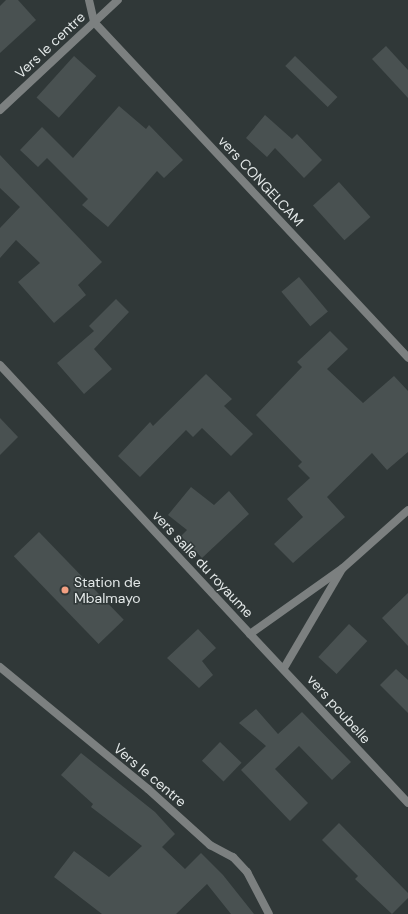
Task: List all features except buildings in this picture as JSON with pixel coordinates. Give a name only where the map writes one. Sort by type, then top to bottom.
[{"type":"street","points":[[89,0],[94,22]]},
{"type":"street","name":"Vers le centre","points":[[0,110],[118,0]]},
{"type":"street","name":"vers CONGELCAM","points":[[94,22],[408,358]]},
{"type":"street","name":"vers salle du royaume","points":[[0,365],[250,634],[343,568],[408,510]]},
{"type":"street","points":[[284,668],[343,568]]},
{"type":"street","name":"vers poubelle","points":[[250,634],[284,668],[408,802]]},
{"type":"street","name":"Vers le centre","points":[[0,667],[148,789],[210,845],[233,857],[247,872],[269,914]]},
{"type":"place","name":"Station de Mbalmayo","points":[[65,590]]}]
